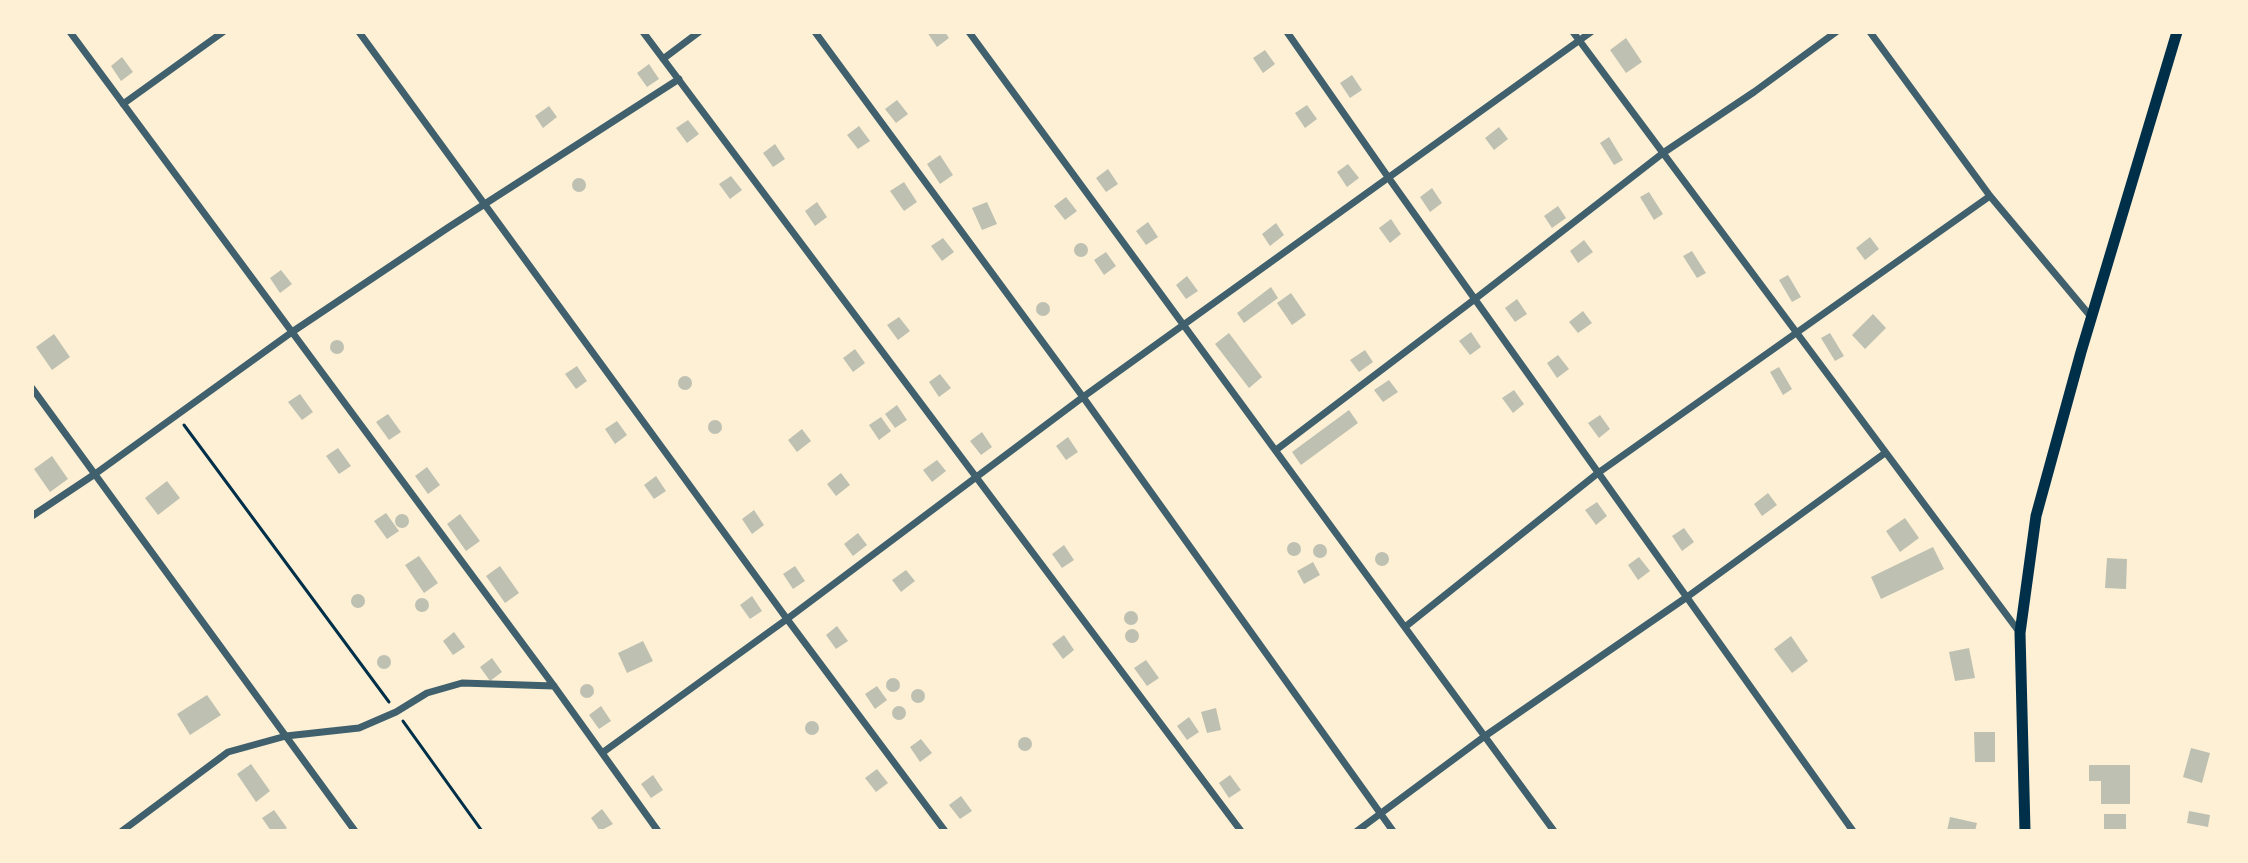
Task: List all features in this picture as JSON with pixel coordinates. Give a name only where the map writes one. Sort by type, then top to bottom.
[{"type":"main road","points":[[2025,831],[2020,633],[2036,516],[2177,32]]},
{"type":"street","points":[[70,32],[658,831]]},
{"type":"street","points":[[123,104],[223,32]]},
{"type":"street","points":[[359,32],[945,831]]},
{"type":"street","points":[[643,32],[1241,831]]},
{"type":"street","points":[[663,59],[699,32]]},
{"type":"street","points":[[815,32],[1083,397],[1393,831]]},
{"type":"street","points":[[969,32],[1554,831]]},
{"type":"street","points":[[1287,32],[1853,831]]},
{"type":"street","points":[[1573,32],[2020,633]]},
{"type":"street","points":[[602,753],[1083,397],[1591,32]]},
{"type":"street","points":[[1276,450],[1663,153],[1836,32]]},
{"type":"street","points":[[1870,32],[1990,196],[2092,318]]},
{"type":"street","points":[[32,516],[292,332],[679,79]]},
{"type":"street","points":[[1405,627],[1598,473],[1990,196]]},
{"type":"street","points":[[32,388],[355,831]]},
{"type":"street","points":[[1357,831],[1485,736],[1687,597],[1885,453]]},
{"type":"street","points":[[122,831],[228,752],[286,736],[359,728],[396,712],[427,693],[462,683],[554,686]]},
{"type":"path","points":[[177,416],[482,831]]},
{"type":"building","points":[[927,32],[945,32],[949,38],[937,47]]},
{"type":"building","points":[[1626,38],[1642,62],[1626,73],[1610,50]]},
{"type":"building","points":[[1265,50],[1275,64],[1263,73],[1253,58]]},
{"type":"building","points":[[122,57],[133,72],[121,81],[111,66]]},
{"type":"building","points":[[649,64],[659,79],[647,87],[637,73]]},
{"type":"building","points":[[1352,75],[1362,90],[1350,98],[1340,83]]},
{"type":"building","points":[[897,100],[908,114],[896,123],[885,109]]},
{"type":"building","points":[[1307,105],[1317,119],[1305,128],[1295,113]]},
{"type":"building","points":[[549,106],[557,117],[543,128],[535,116]]},
{"type":"building","points":[[688,120],[699,134],[687,143],[676,128]]},
{"type":"building","points":[[859,126],[870,141],[858,149],[847,135]]},
{"type":"building","points":[[1499,127],[1508,139],[1494,150],[1485,138]]},
{"type":"building","points":[[1609,137],[1623,160],[1614,165],[1600,143]]},
{"type":"building","points":[[775,144],[785,159],[773,167],[763,153]]},
{"type":"building","points":[[940,155],[953,175],[940,184],[927,164]]},
{"type":"building","points":[[1348,164],[1359,178],[1347,187],[1337,172]]},
{"type":"building","points":[[1108,169],[1118,184],[1106,192],[1096,178]]},
{"type":"building","points":[[731,176],[742,190],[730,199],[719,184]]},
{"type":"building","points":[[579,178],[586,185],[579,192],[572,185]]},
{"type":"building","points":[[904,182],[917,202],[904,211],[890,191]]},
{"type":"building","points":[[1432,188],[1442,203],[1430,212],[1420,197]]},
{"type":"building","points":[[1649,192],[1663,214],[1654,220],[1640,197]]},
{"type":"building","points":[[1066,197],[1077,211],[1065,220],[1054,206]]},
{"type":"building","points":[[817,202],[827,217],[815,226],[805,211]]},
{"type":"building","points":[[987,202],[997,224],[982,230],[972,208]]},
{"type":"building","points":[[1558,206],[1566,218],[1552,228],[1544,216]]},
{"type":"building","points":[[1391,219],[1401,234],[1390,243],[1379,228]]},
{"type":"building","points":[[1148,222],[1158,237],[1146,245],[1136,231]]},
{"type":"building","points":[[1276,223],[1284,235],[1270,246],[1262,234]]},
{"type":"building","points":[[1870,237],[1879,249],[1865,260],[1856,248]]},
{"type":"building","points":[[943,238],[954,252],[942,261],[931,246]]},
{"type":"building","points":[[1584,240],[1593,252],[1578,263],[1570,251]]},
{"type":"building","points":[[1081,243],[1088,250],[1081,257],[1074,250]]},
{"type":"building","points":[[1692,251],[1706,273],[1697,278],[1683,256]]},
{"type":"building","points":[[1106,252],[1116,266],[1104,275],[1094,260]]},
{"type":"building","points":[[281,270],[292,284],[280,293],[270,278]]},
{"type":"building","points":[[1788,275],[1801,297],[1792,302],[1779,280]]},
{"type":"building","points":[[1187,276],[1198,291],[1186,299],[1176,285]]},
{"type":"building","points":[[1271,287],[1278,298],[1244,323],[1237,313]]},
{"type":"building","points":[[1291,293],[1306,315],[1292,325],[1277,303]]},
{"type":"building","points":[[1517,299],[1527,314],[1515,322],[1505,308]]},
{"type":"building","points":[[1043,302],[1050,309],[1043,316],[1036,309]]},
{"type":"building","points":[[1583,311],[1592,323],[1578,333],[1569,322]]},
{"type":"building","points":[[1873,314],[1886,328],[1865,349],[1852,335]]},
{"type":"building","points":[[899,317],[910,331],[898,340],[887,325]]},
{"type":"building","points":[[1471,332],[1481,347],[1470,355],[1459,341]]},
{"type":"building","points":[[1229,333],[1262,377],[1249,388],[1215,344]]},
{"type":"building","points":[[1830,333],[1844,356],[1835,361],[1821,338]]},
{"type":"building","points":[[54,334],[70,357],[52,370],[36,347]]},
{"type":"building","points":[[337,340],[344,347],[337,354],[330,347]]},
{"type":"building","points":[[855,349],[865,363],[853,372],[843,358]]},
{"type":"building","points":[[1365,350],[1373,362],[1359,372],[1350,360]]},
{"type":"building","points":[[1558,355],[1569,369],[1557,378],[1547,363]]},
{"type":"building","points":[[577,366],[587,381],[576,389],[565,374]]},
{"type":"building","points":[[1779,367],[1792,389],[1783,395],[1770,372]]},
{"type":"building","points":[[940,374],[951,388],[939,397],[929,382]]},
{"type":"building","points":[[685,376],[692,383],[685,390],[678,383]]},
{"type":"building","points":[[1389,380],[1398,392],[1383,402],[1374,390]]},
{"type":"building","points":[[1514,390],[1524,404],[1513,413],[1502,398]]},
{"type":"building","points":[[300,394],[313,412],[302,420],[288,402]]},
{"type":"building","points":[[897,405],[907,420],[895,428],[885,414]]},
{"type":"building","points":[[1349,410],[1358,423],[1301,465],[1292,452]]},
{"type":"building","points":[[388,414],[401,432],[389,440],[376,422]]},
{"type":"building","points":[[1600,415],[1610,429],[1599,438],[1588,423]]},
{"type":"building","points":[[881,417],[891,431],[879,440],[869,425]]},
{"type":"building","points":[[715,420],[722,427],[715,434],[708,427]]},
{"type":"building","points":[[617,421],[627,435],[615,444],[605,429]]},
{"type":"building","points":[[802,429],[811,441],[797,452],[788,440]]},
{"type":"building","points":[[982,432],[992,447],[981,455],[970,441]]},
{"type":"building","points":[[1068,437],[1078,452],[1066,460],[1056,446]]},
{"type":"building","points":[[338,448],[351,466],[339,474],[326,456]]},
{"type":"building","points":[[52,456],[68,479],[50,492],[34,469]]},
{"type":"building","points":[[937,460],[946,471],[932,482],[923,470]]},
{"type":"building","points":[[427,467],[440,485],[428,494],[415,476]]},
{"type":"building","points":[[841,473],[850,485],[836,496],[827,484]]},
{"type":"building","points":[[656,476],[666,491],[654,499],[644,485]]},
{"type":"building","points":[[167,481],[180,498],[158,515],[145,498]]},
{"type":"building","points":[[1768,493],[1777,505],[1762,516],[1754,504]]},
{"type":"building","points":[[1597,502],[1607,516],[1596,525],[1585,510]]},
{"type":"building","points":[[754,510],[764,525],[752,534],[742,519]]},
{"type":"building","points":[[386,513],[399,531],[387,539],[374,521]]},
{"type":"building","points":[[402,514],[409,521],[402,528],[395,521]]},
{"type":"building","points":[[460,514],[480,541],[466,551],[447,524]]},
{"type":"building","points":[[1905,518],[1919,538],[1900,552],[1886,531]]},
{"type":"building","points":[[1684,528],[1694,542],[1682,551],[1672,536]]},
{"type":"building","points":[[858,533],[867,545],[853,556],[844,544]]},
{"type":"building","points":[[1294,542],[1301,549],[1294,556],[1287,549]]},
{"type":"building","points":[[1320,544],[1327,551],[1320,558],[1313,551]]},
{"type":"building","points":[[1064,545],[1074,560],[1062,568],[1052,554]]},
{"type":"building","points":[[1933,547],[1944,569],[1881,599],[1871,577]]},
{"type":"building","points":[[1382,552],[1389,559],[1382,566],[1375,559]]},
{"type":"building","points":[[419,556],[438,583],[424,593],[405,565]]},
{"type":"building","points":[[1639,557],[1650,571],[1638,580],[1628,565]]},
{"type":"building","points":[[2107,558],[2127,559],[2126,589],[2105,588]]},
{"type":"building","points":[[1313,562],[1320,575],[1304,584],[1297,571]]},
{"type":"building","points":[[500,566],[519,593],[505,603],[486,576]]},
{"type":"building","points":[[795,566],[805,581],[793,589],[783,574]]},
{"type":"building","points":[[906,570],[915,581],[901,592],[892,580]]},
{"type":"building","points":[[358,594],[365,601],[358,608],[351,601]]},
{"type":"building","points":[[752,596],[762,611],[750,619],[740,605]]},
{"type":"building","points":[[422,598],[429,605],[422,612],[415,605]]},
{"type":"building","points":[[1131,611],[1138,618],[1131,625],[1124,618]]},
{"type":"building","points":[[837,626],[848,641],[836,649],[826,635]]},
{"type":"building","points":[[1132,629],[1139,636],[1132,643],[1125,636]]},
{"type":"building","points":[[454,632],[465,647],[453,655],[443,641]]},
{"type":"building","points":[[1064,635],[1074,650],[1063,659],[1052,644]]},
{"type":"building","points":[[1791,636],[1808,661],[1792,673],[1774,649]]},
{"type":"building","points":[[643,641],[653,661],[627,673],[618,653]]},
{"type":"building","points":[[1969,648],[1975,678],[1955,681],[1949,652]]},
{"type":"building","points":[[384,655],[391,662],[384,669],[377,662]]},
{"type":"building","points":[[492,658],[502,672],[490,681],[480,667]]},
{"type":"building","points":[[1146,660],[1159,678],[1147,686],[1134,668]]},
{"type":"building","points":[[893,678],[900,685],[893,692],[886,685]]},
{"type":"building","points":[[587,684],[594,691],[587,698],[580,691]]},
{"type":"building","points":[[877,686],[887,700],[875,709],[865,694]]},
{"type":"building","points":[[918,689],[925,696],[918,703],[911,696]]},
{"type":"building","points":[[207,695],[221,715],[190,735],[177,714]]},
{"type":"building","points":[[601,706],[611,721],[599,729],[589,715]]},
{"type":"building","points":[[899,706],[906,713],[899,720],[892,713]]},
{"type":"building","points":[[1216,708],[1221,730],[1207,733],[1201,712]]},
{"type":"building","points":[[1189,717],[1199,732],[1187,740],[1177,726]]},
{"type":"building","points":[[812,721],[819,728],[812,735],[805,728]]},
{"type":"building","points":[[1974,732],[1995,732],[1995,762],[1975,762]]},
{"type":"building","points":[[1025,737],[1032,744],[1025,751],[1018,744]]},
{"type":"building","points":[[921,739],[932,753],[920,762],[910,747]]},
{"type":"building","points":[[2191,748],[2210,753],[2202,783],[2183,777]]},
{"type":"building","points":[[251,764],[270,791],[256,802],[237,774]]},
{"type":"building","points":[[2089,765],[2130,765],[2130,804],[2101,804],[2101,781],[2089,781]]},
{"type":"building","points":[[877,769],[888,783],[876,792],[865,778]]},
{"type":"building","points":[[653,775],[663,790],[651,798],[641,784]]},
{"type":"building","points":[[1230,775],[1241,790],[1229,798],[1219,783]]},
{"type":"building","points":[[961,796],[972,811],[960,819],[949,805]]},
{"type":"building","points":[[602,809],[613,824],[600,831],[591,818]]},
{"type":"building","points":[[274,810],[287,828],[282,831],[271,831],[262,818]]},
{"type":"building","points":[[2189,811],[2210,815],[2208,827],[2187,823]]},
{"type":"building","points":[[2104,814],[2126,814],[2126,831],[2104,831]]},
{"type":"building","points":[[1950,817],[1977,823],[1975,831],[1947,831]]}]
